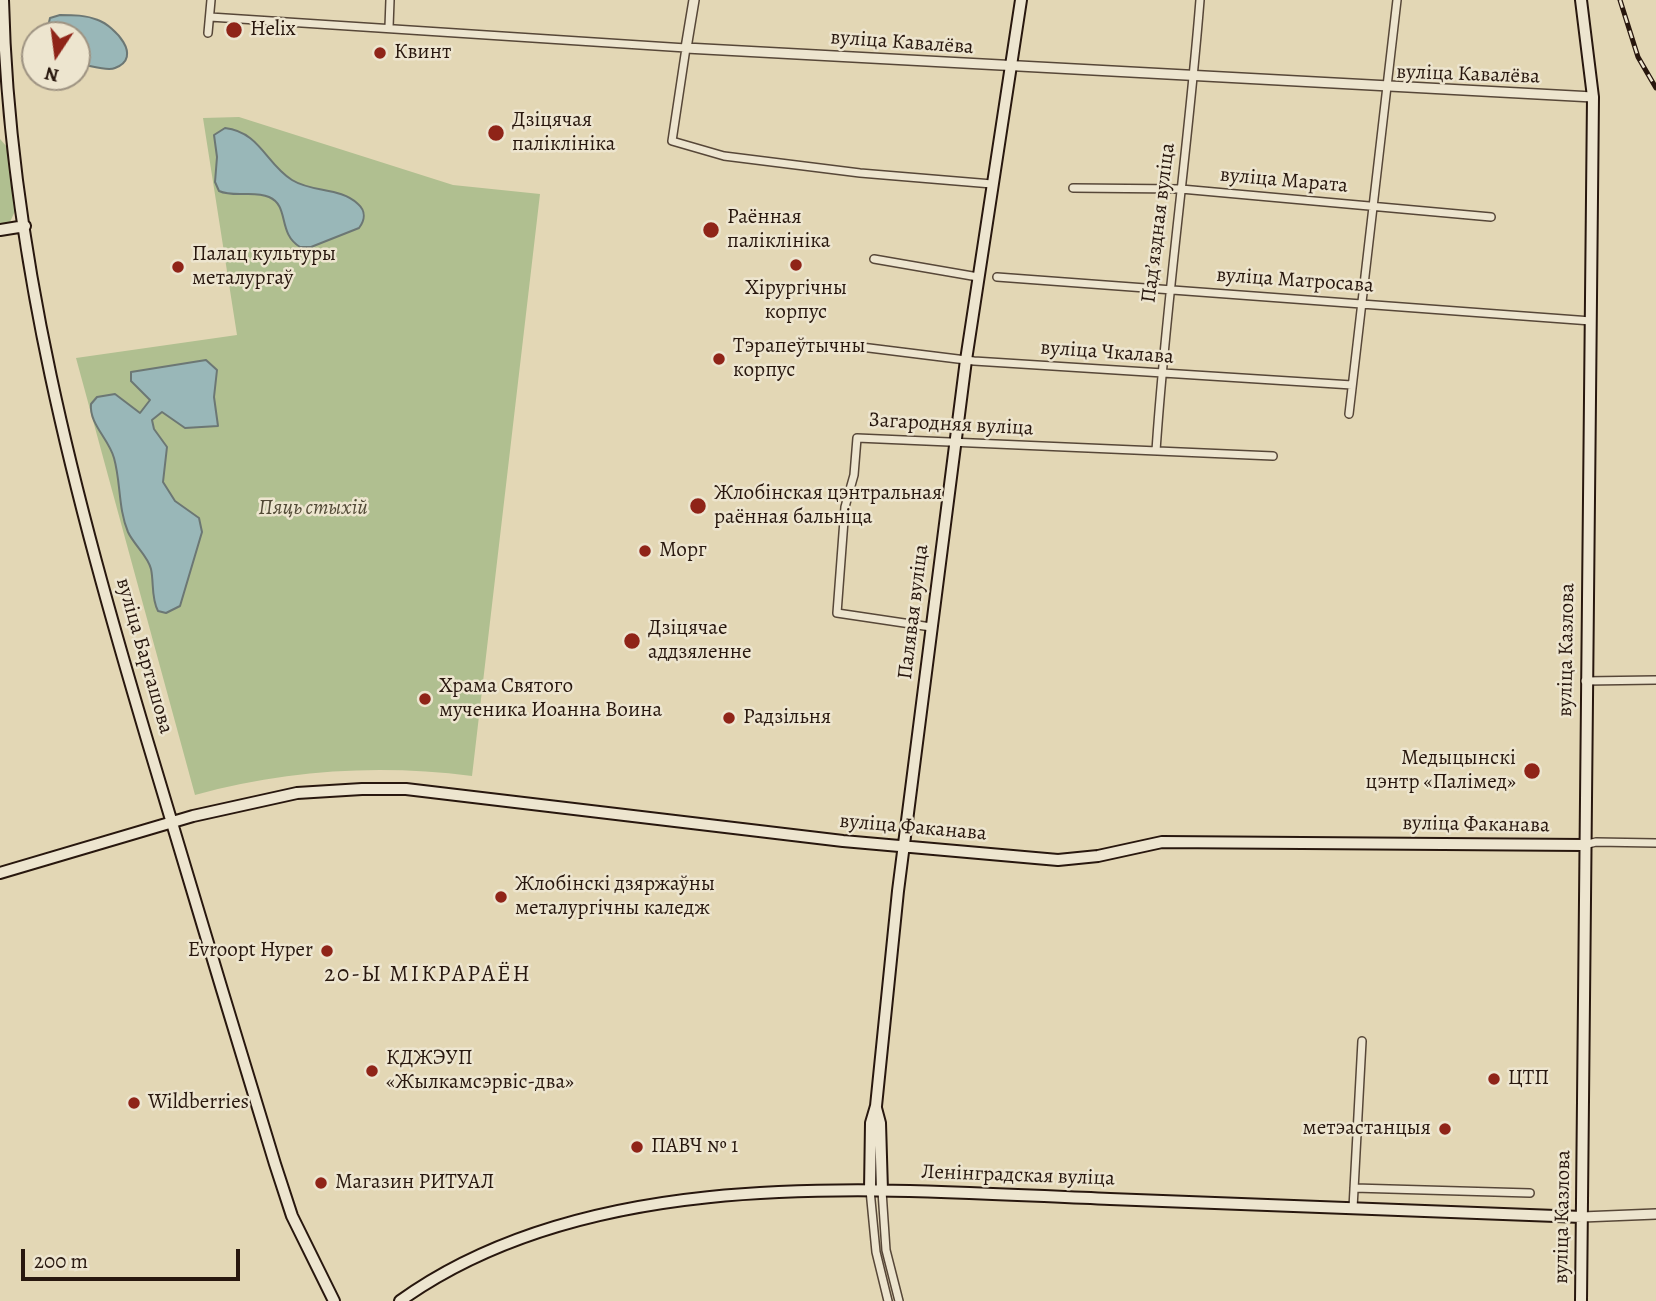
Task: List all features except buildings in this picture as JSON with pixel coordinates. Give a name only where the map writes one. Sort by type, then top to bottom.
[{"type":"main road","name":"вуліца Барташова","points":[[3,0],[13,129],[25,226],[54,400],[120,649],[292,1216],[334,1301]]},
{"type":"main road","name":"Палявая вуліца","points":[[870,1190],[871,1123],[876,1105],[904,847],[966,360],[1020,0]]},
{"type":"main road","name":"вуліца Казлова","points":[[1581,0],[1593,97],[1585,681],[1581,1301]]},
{"type":"main road","points":[[0,131],[13,129]]},
{"type":"main road","points":[[0,230],[25,226]]},
{"type":"main road","name":"вуліца Факанава","points":[[0,873],[171,822],[297,793],[406,789],[904,847],[1058,860],[1098,856],[1162,842],[1584,845]]},
{"type":"main road","name":"Палявая вуліца","points":[[876,1105],[880,1123],[882,1191]]},
{"type":"main road","name":"Ленінградская вуліца","points":[[400,1301],[425,1283],[475,1256],[504,1243],[560,1225],[715,1197],[796,1191],[870,1190],[1582,1217]]},
{"type":"street","points":[[208,33],[211,0]]},
{"type":"street","points":[[389,27],[390,0]]},
{"type":"street","points":[[694,0],[673,141],[724,156],[860,173],[992,184]]},
{"type":"street","name":"Падʼяздная вуліца","points":[[1156,450],[1168,289],[1193,78],[1199,0]]},
{"type":"street","points":[[1349,414],[1396,0]]},
{"type":"street","name":"вуліца Кавалёва","points":[[210,17],[1193,78],[1593,97]]},
{"type":"street","name":"вуліца Марата","points":[[1073,188],[1181,189],[1491,217]]},
{"type":"street","points":[[874,259],[978,277]]},
{"type":"street","name":"вуліца Матросава","points":[[997,277],[1591,321]]},
{"type":"street","name":"вуліца Чкалава","points":[[861,347],[966,360],[1352,385]]},
{"type":"street","name":"Загародняя вуліца","points":[[932,627],[837,613],[845,507],[854,475],[857,438],[1273,456]]},
{"type":"street","points":[[1585,681],[1656,680]]},
{"type":"street","name":"вуліца Факанава","points":[[1584,845],[1595,842],[1656,843]]},
{"type":"street","points":[[1353,1208],[1362,1041]]},
{"type":"street","points":[[1354,1188],[1530,1194]]},
{"type":"street","points":[[870,1190],[876,1252],[888,1301]]},
{"type":"street","points":[[882,1191],[886,1250],[899,1301]]},
{"type":"street","name":"Ленінградская вуліца","points":[[1582,1217],[1656,1214]]},
{"type":"green space","name":"Пяць стыхій","points":[[239,117],[453,185],[540,194],[472,776],[402,770],[332,772],[263,780],[195,795],[76,358],[237,335],[203,118]]},
{"type":"green space","points":[[0,139],[7,147],[15,211],[10,222],[0,226]]},
{"type":"water","points":[[75,15],[105,23],[123,42],[127,57],[115,68],[91,66],[91,21],[49,21],[50,18]]},
{"type":"water","points":[[225,128],[237,131],[255,142],[292,180],[351,199],[361,207],[363,213],[359,228],[311,247],[300,247],[288,235],[275,201],[263,195],[219,191],[215,182],[217,157],[214,135]]},
{"type":"water","points":[[206,360],[217,370],[214,397],[218,426],[185,428],[162,412],[152,420],[154,429],[167,447],[163,482],[175,501],[199,518],[202,532],[180,606],[166,613],[158,611],[149,564],[128,532],[114,458],[93,418],[91,404],[97,397],[115,394],[140,413],[150,400],[131,381],[131,372]]},
{"type":"railway","points":[[1620,0],[1638,57],[1656,88]]},
{"type":"place","name":"Helix","points":[[234,30]]},
{"type":"place","name":"Квинт","points":[[380,53]]},
{"type":"place","name":"Дзіцячая паліклініка","points":[[496,133]]},
{"type":"place","name":"Раённая паліклініка","points":[[711,230]]},
{"type":"place","name":"Хірургічны корпус","points":[[796,265]]},
{"type":"place","name":"Палац культуры металургаў","points":[[178,267]]},
{"type":"place","name":"Тэрапеўтычны корпус","points":[[719,359]]},
{"type":"place","name":"Жлобінская цэнтральная раённая бальніца","points":[[698,506]]},
{"type":"place","name":"Морг","points":[[645,551]]},
{"type":"place","name":"Дзіцячае аддзяленне","points":[[632,641]]},
{"type":"place","name":"Храма Святого мученика Иоанна Воина","points":[[425,699]]},
{"type":"place","name":"Радзільня","points":[[729,718]]},
{"type":"place","name":"Медыцынскі цэнтр «Палімед»","points":[[1532,771]]},
{"type":"place","name":"Жлобінскі дзяржаўны металургічны каледж","points":[[501,897]]},
{"type":"place","name":"Evroopt Hyper","points":[[327,951]]},
{"type":"place","name":"КДЖЭУП «Жылкамсэрвіс-два»","points":[[372,1071]]},
{"type":"place","name":"ЦТП","points":[[1494,1079]]},
{"type":"place","name":"Wildberries","points":[[134,1103]]},
{"type":"place","name":"метэастанцыя","points":[[1445,1129]]},
{"type":"place","name":"ПАВЧ № 1","points":[[637,1147]]},
{"type":"place","name":"Магазин РИТУАЛ","points":[[321,1183]]},
{"type":"district","name":"20-Ы МІКРАРАЁН","points":[[428,975]]}]
